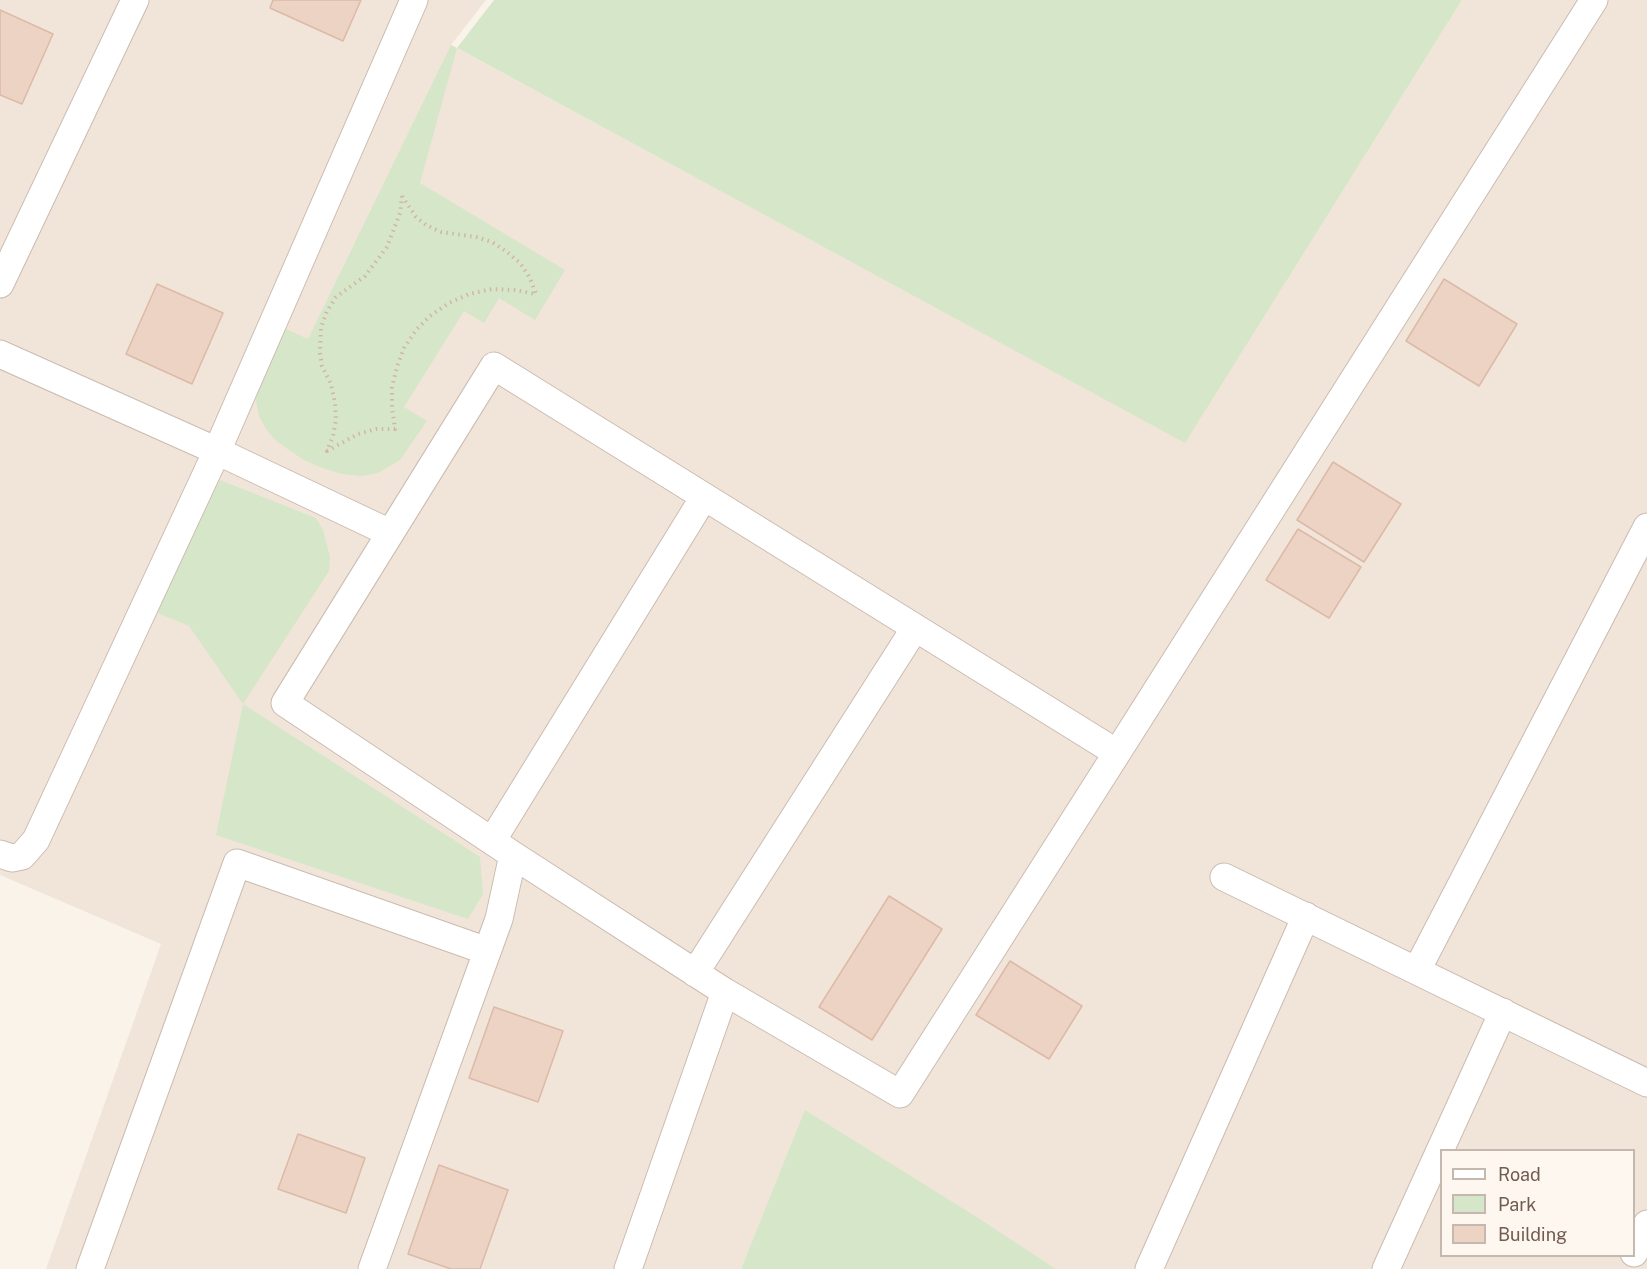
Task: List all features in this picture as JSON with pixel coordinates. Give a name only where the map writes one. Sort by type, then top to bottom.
[{"type":"street","points":[[0,284],[135,0]]},
{"type":"street","points":[[0,854],[12,858],[22,856],[36,840],[217,451],[414,0]]},
{"type":"street","points":[[1117,753],[494,366],[285,703],[502,848],[725,992],[900,1094],[1117,753],[1594,0]]},
{"type":"street","points":[[0,354],[217,451],[390,533]]},
{"type":"street","points":[[372,1269],[499,919],[502,848],[704,497]]},
{"type":"street","points":[[1417,970],[1647,526]]},
{"type":"street","points":[[696,973],[915,627]]},
{"type":"street","points":[[90,1269],[237,863],[487,951]]},
{"type":"street","points":[[1224,877],[1647,1083]]},
{"type":"street","points":[[1149,1269],[1306,916]]},
{"type":"street","points":[[628,1269],[725,992]]},
{"type":"street","points":[[1441,1149],[1503,1012]]},
{"type":"street","points":[[1386,1269],[1440,1150]]},
{"type":"street","points":[[1635,1250],[1647,1224]]},
{"type":"path","points":[[402,196],[416,217],[426,225],[441,232],[476,237],[492,242],[507,252],[525,271],[536,294],[492,289],[470,294],[449,303],[430,316],[416,330],[404,348],[397,367],[392,387],[395,429],[376,429],[358,434],[327,451],[336,420],[335,403],[331,384],[322,366],[319,340],[327,311],[336,297],[358,282],[377,262],[394,230],[402,196]]},
{"type":"shaded area","points":[[0,0],[486,0],[451,45],[1185,442],[1462,0],[1647,0],[1647,1269],[1056,1269],[806,1111],[741,1269],[46,1269],[161,944],[0,875]]},
{"type":"green space","points":[[494,0],[1462,0],[1185,443],[457,48]]},
{"type":"green space","points":[[451,45],[457,48],[420,183],[565,270],[535,320],[499,298],[484,323],[464,311],[404,407],[427,421],[400,460],[378,473],[362,476],[342,474],[304,460],[276,441],[259,416],[256,401],[257,385],[284,328],[308,339]]},
{"type":"green space","points":[[220,480],[316,518],[323,530],[330,557],[329,571],[243,704],[189,626],[153,611]]},
{"type":"green space","points":[[243,704],[480,857],[483,894],[468,919],[216,835]]},
{"type":"green space","points":[[805,1110],[975,1216],[1056,1269],[741,1269]]},
{"type":"building","points":[[273,0],[361,0],[343,41],[270,8]]},
{"type":"building","points":[[0,10],[53,34],[22,104],[0,95]]},
{"type":"building","points":[[1444,279],[1517,324],[1479,386],[1406,341]]},
{"type":"building","points":[[157,284],[223,313],[192,384],[126,354]]},
{"type":"building","points":[[1333,462],[1401,504],[1364,562],[1297,520]]},
{"type":"building","points":[[1298,529],[1361,567],[1329,618],[1266,580]]},
{"type":"building","points":[[889,896],[942,929],[872,1040],[819,1007]]},
{"type":"building","points":[[1010,961],[1082,1006],[1049,1059],[976,1015]]},
{"type":"building","points":[[494,1007],[563,1031],[538,1102],[469,1078]]},
{"type":"building","points":[[298,1134],[365,1158],[346,1213],[278,1189]]},
{"type":"building","points":[[439,1165],[508,1190],[480,1269],[451,1269],[408,1254]]}]
